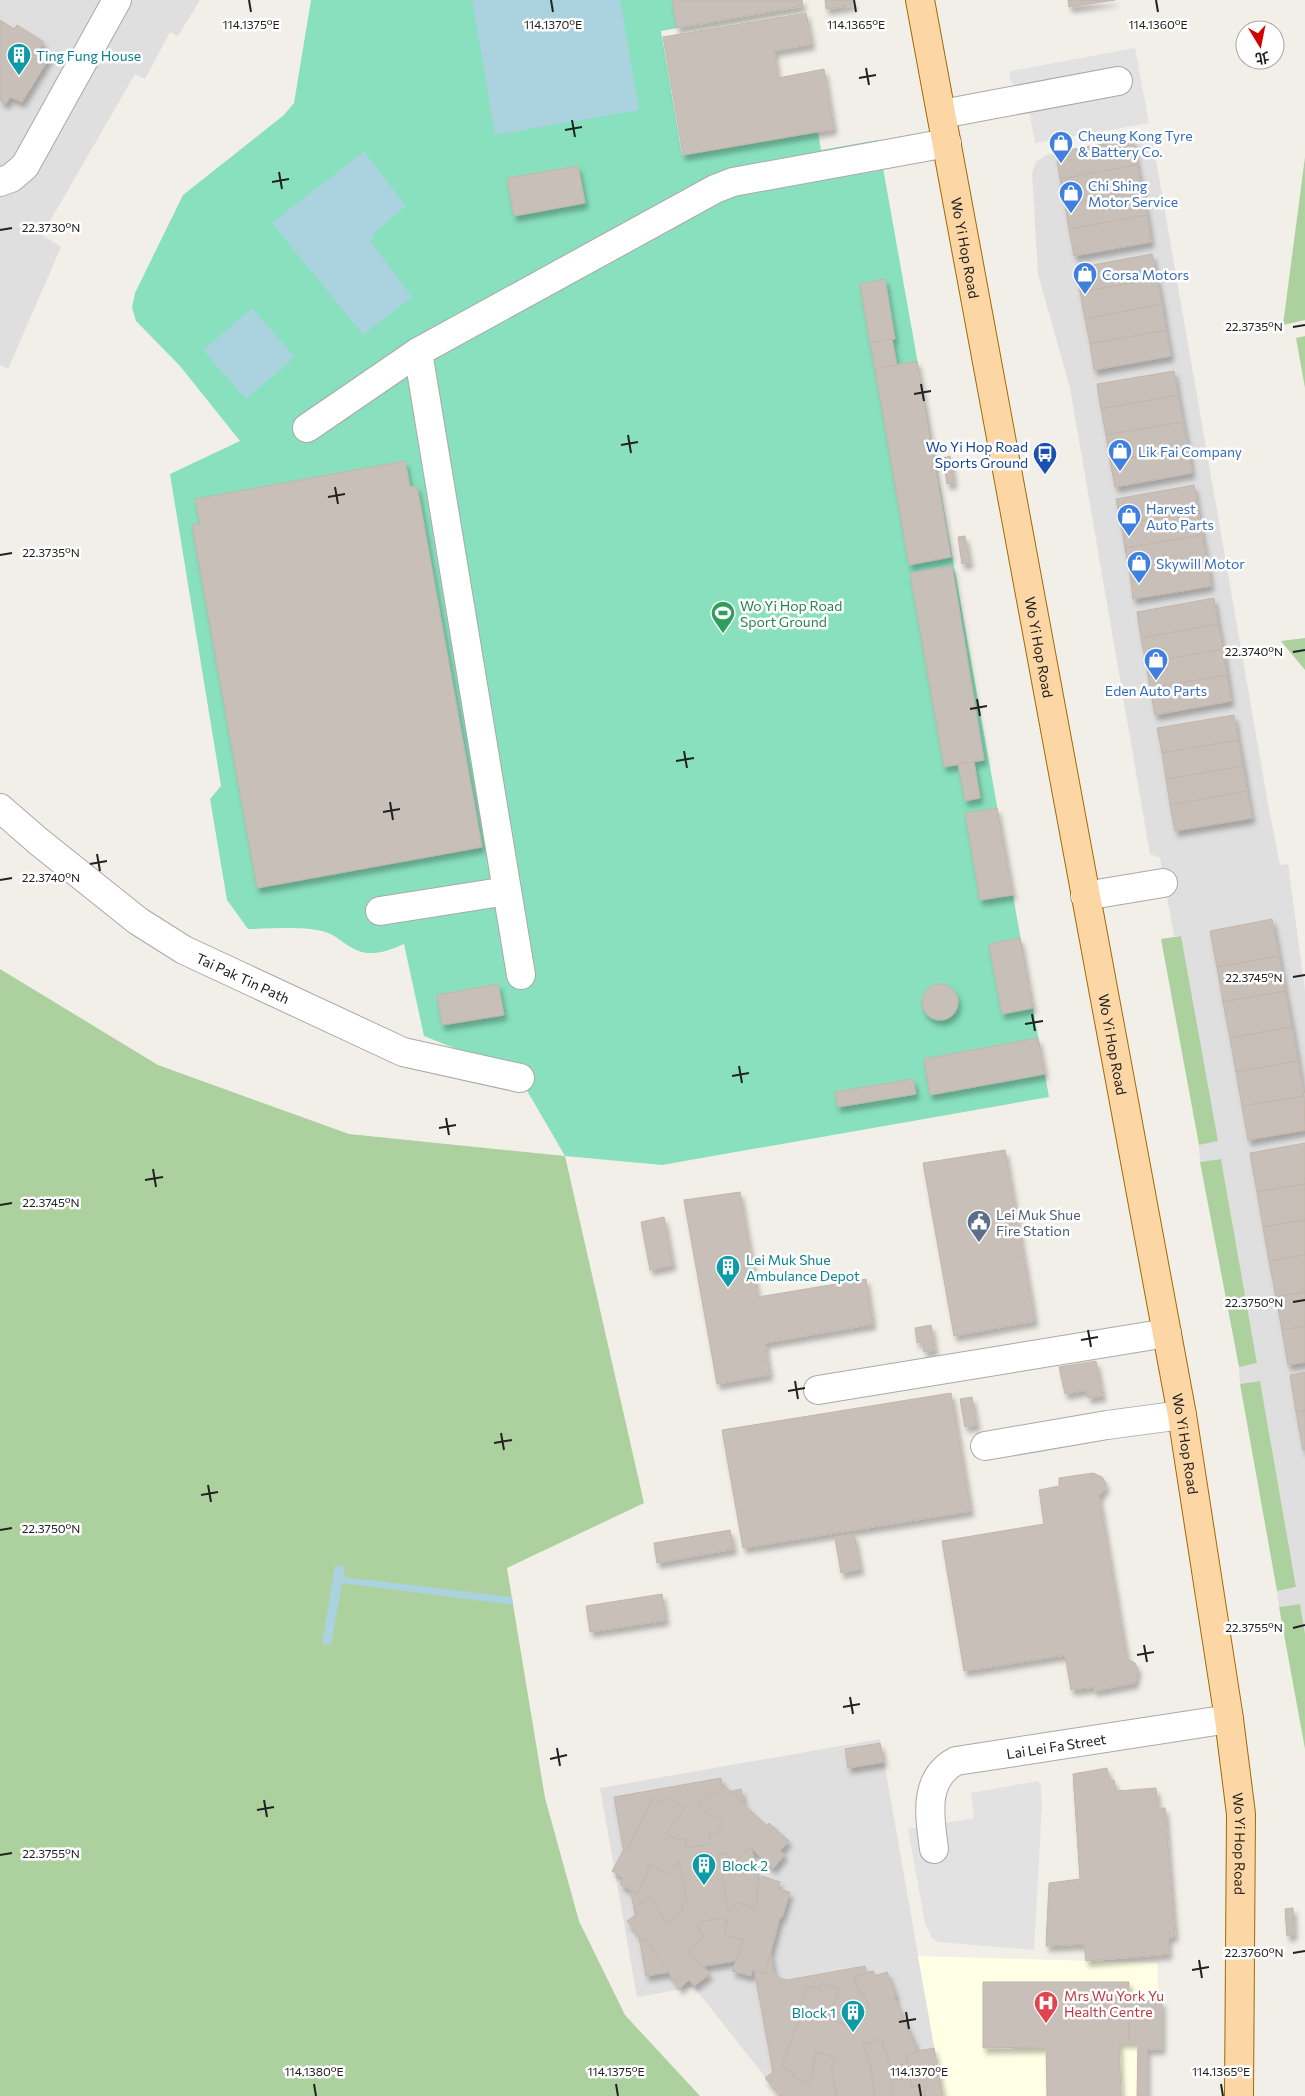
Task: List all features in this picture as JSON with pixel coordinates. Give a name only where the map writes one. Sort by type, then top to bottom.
[{"type":"main road","name":"Wo Yi Hop Road","points":[[920,0],[1182,1416],[1229,1719],[1241,1814],[1239,2096]]},
{"type":"street","points":[[0,182],[11,178],[25,166],[116,0]]},
{"type":"street","points":[[942,114],[1118,81]]},
{"type":"street","points":[[307,428],[418,352],[714,189],[733,182],[947,143]]},
{"type":"street","points":[[418,352],[521,975]]},
{"type":"street","name":"Tai Pak Tin Path","points":[[0,808],[38,842],[138,921],[184,950],[403,1052],[520,1078]]},
{"type":"street","points":[[1085,896],[1164,883]]},
{"type":"street","points":[[380,910],[507,892]]},
{"type":"street","points":[[818,1390],[1167,1333]]},
{"type":"street","points":[[985,1446],[1107,1425],[1182,1416]]},
{"type":"street","name":"Lai Lei Fa Street","points":[[933,1837],[930,1810],[937,1778],[947,1766],[956,1761],[1229,1719]]},
{"type":"shaded area","points":[[0,0],[200,0],[178,36],[170,32],[145,79],[135,74],[42,235],[61,247],[8,369],[0,365]]},
{"type":"shaded area","points":[[1135,48],[1149,123],[1035,143],[1030,116],[1010,78],[1010,71]]},
{"type":"shaded area","points":[[1152,137],[1268,804],[1280,865],[1288,864],[1305,990],[1305,1634],[1300,1604],[1279,1607],[1277,1591],[1296,1587],[1260,1381],[1240,1384],[1239,1367],[1257,1363],[1221,1159],[1200,1162],[1199,1145],[1218,1141],[1180,936],[1174,936],[1160,858],[1150,854],[1070,388],[1038,274],[1032,173],[1036,162],[1046,155]]},
{"type":"shaded area","points":[[880,1739],[943,2096],[780,2096],[694,1987],[637,1997],[600,1788]]},
{"type":"shaded area","points":[[1038,1781],[1041,1786],[1042,1805],[1034,1950],[938,1942],[932,1938],[925,1923],[908,1829],[974,1818],[971,1793]]},
{"type":"shaded area","name":"Mrs Wu York Yu Health Centre","points":[[918,1956],[1157,1963],[1158,2000],[1162,2001],[1162,2049],[1147,2049],[1147,2096],[943,2096]]},
{"type":"green space","points":[[311,0],[802,0],[803,6],[661,31],[682,155],[818,132],[821,150],[878,140],[1049,1097],[662,1165],[565,1156],[522,1082],[464,1052],[424,1036],[404,944],[386,951],[368,953],[356,950],[331,934],[313,929],[248,929],[227,900],[210,799],[221,786],[170,474],[240,441],[180,366],[136,321],[132,307],[135,293],[183,195],[284,115],[294,103]]},
{"type":"green space","points":[[1305,157],[1305,320],[1283,325]]},
{"type":"green space","points":[[1305,336],[1305,388],[1296,338]]},
{"type":"green space","points":[[1305,638],[1305,670],[1281,641]]},
{"type":"green space","points":[[1181,936],[1218,1141],[1199,1145],[1161,939]]},
{"type":"green space","points":[[0,969],[158,1065],[349,1134],[565,1156],[644,1503],[507,1568],[545,1798],[579,1921],[625,2015],[700,2096],[0,2096]]},
{"type":"green space","points":[[1221,1159],[1257,1363],[1239,1367],[1200,1162]]},
{"type":"green space","points":[[1260,1381],[1296,1587],[1277,1591],[1240,1384]]},
{"type":"green space","points":[[1300,1604],[1305,1634],[1305,1749],[1279,1607]]},
{"type":"water","points":[[472,0],[620,0],[639,110],[495,135]]},
{"type":"water","points":[[364,151],[406,206],[374,233],[371,242],[412,297],[363,335],[272,223]]},
{"type":"water","points":[[252,308],[295,357],[246,399],[203,350]]},
{"type":"water","points":[[335,1565],[345,1567],[343,1577],[512,1597],[513,1605],[342,1583],[331,1645],[322,1643]]},
{"type":"building","points":[[672,0],[802,0],[803,6],[677,28]]},
{"type":"building","points":[[825,0],[852,0],[853,5],[826,9]]},
{"type":"building","points":[[1068,0],[1115,0],[1069,7]]},
{"type":"building","points":[[806,13],[812,44],[774,51],[778,78],[824,69],[834,129],[683,155],[663,37]]},
{"type":"building","name":"Ting Fung House","points":[[0,20],[14,29],[17,25],[44,42],[39,49],[51,55],[22,102],[10,97],[6,104],[0,100]]},
{"type":"building","points":[[1132,139],[1137,165],[1060,179],[1056,152]]},
{"type":"building","points":[[1137,165],[1142,190],[1065,205],[1060,179]]},
{"type":"building","points":[[578,166],[585,203],[514,216],[507,178]]},
{"type":"building","points":[[1142,190],[1147,215],[1069,229],[1065,205]]},
{"type":"building","points":[[1147,215],[1151,242],[1074,256],[1069,229]]},
{"type":"building","points":[[1152,254],[1157,279],[1080,292],[1076,268]]},
{"type":"building","points":[[885,279],[895,339],[870,343],[860,284]]},
{"type":"building","points":[[1157,279],[1162,304],[1085,319],[1080,292]]},
{"type":"building","points":[[1162,304],[1166,330],[1090,344],[1085,319]]},
{"type":"building","points":[[1166,330],[1171,356],[1094,370],[1090,344]]},
{"type":"building","points":[[892,339],[897,365],[875,369],[870,343]]},
{"type":"building","points":[[917,361],[951,557],[909,565],[875,369]]},
{"type":"building","points":[[1174,371],[1178,395],[1101,409],[1097,384]]},
{"type":"building","points":[[1178,395],[1183,422],[1106,435],[1101,409]]},
{"type":"building","points":[[1183,422],[1188,448],[1110,461],[1106,435]]},
{"type":"building","points":[[1188,448],[1192,473],[1115,487],[1110,461]]},
{"type":"building","points":[[950,456],[954,483],[947,484],[943,458]]},
{"type":"building","points":[[405,461],[410,487],[417,486],[482,847],[257,888],[192,525],[200,524],[195,499]]},
{"type":"building","points":[[1194,485],[1198,511],[1121,524],[1116,499]]},
{"type":"building","points":[[1198,511],[1202,535],[1125,548],[1121,524]]},
{"type":"building","points":[[1202,535],[1207,561],[1130,574],[1125,548]]},
{"type":"building","points":[[965,536],[970,563],[962,564],[958,537]]},
{"type":"building","points":[[1207,561],[1211,586],[1133,599],[1130,574]]},
{"type":"building","points":[[952,566],[984,760],[944,767],[910,573]]},
{"type":"building","points":[[1214,598],[1218,624],[1141,638],[1137,612]]},
{"type":"building","points":[[1218,624],[1223,649],[1146,663],[1141,638]]},
{"type":"building","points":[[1223,649],[1227,675],[1150,688],[1146,663]]},
{"type":"building","points":[[1227,675],[1231,701],[1155,715],[1150,688]]},
{"type":"building","points":[[1234,715],[1238,740],[1162,753],[1157,728]]},
{"type":"building","points":[[1238,740],[1243,766],[1166,779],[1162,753]]},
{"type":"building","points":[[974,762],[980,798],[965,801],[958,764]]},
{"type":"building","points":[[1243,766],[1247,791],[1170,805],[1166,779]]},
{"type":"building","points":[[1247,791],[1252,818],[1175,831],[1170,805]]},
{"type":"building","points":[[997,808],[1013,895],[980,900],[965,813]]},
{"type":"building","points":[[1272,919],[1279,956],[1217,967],[1210,931]]},
{"type":"building","points":[[1020,938],[1033,1008],[1002,1014],[989,944]]},
{"type":"building","points":[[1279,956],[1285,991],[1223,1002],[1217,967]]},
{"type":"building","points":[[498,984],[504,1015],[442,1025],[437,995]]},
{"type":"building","points":[[940,984],[947,985],[953,989],[957,995],[957,1009],[953,1015],[947,1019],[940,1020],[933,1019],[927,1015],[923,1009],[922,1002],[923,995],[927,989],[933,985]]},
{"type":"building","points":[[1285,991],[1292,1027],[1230,1038],[1223,1002]]},
{"type":"building","points":[[1292,1027],[1298,1061],[1236,1072],[1230,1038]]},
{"type":"building","points":[[1038,1038],[1045,1074],[930,1095],[924,1059]]},
{"type":"building","points":[[1298,1061],[1304,1096],[1242,1106],[1236,1072]]},
{"type":"building","points":[[913,1079],[916,1094],[838,1107],[835,1092]]},
{"type":"building","points":[[1304,1096],[1305,1130],[1248,1140],[1242,1106]]},
{"type":"building","points":[[1305,1143],[1305,1184],[1257,1192],[1250,1153]]},
{"type":"building","name":"Lei Muk Shue Fire Station","points":[[1005,1150],[1035,1321],[954,1336],[923,1163]]},
{"type":"building","points":[[1305,1184],[1305,1220],[1263,1227],[1257,1192]]},
{"type":"building","name":"Lei Muk Shue Ambulance Depot","points":[[740,1192],[758,1297],[866,1279],[873,1324],[765,1343],[770,1375],[717,1384],[684,1200]]},
{"type":"building","points":[[664,1217],[673,1265],[650,1270],[641,1222]]},
{"type":"building","points":[[1305,1220],[1305,1255],[1269,1261],[1263,1227]]},
{"type":"building","points":[[1305,1255],[1305,1292],[1276,1297],[1269,1261]]},
{"type":"building","points":[[1305,1292],[1305,1326],[1282,1330],[1276,1297]]},
{"type":"building","points":[[931,1325],[935,1350],[924,1352],[923,1342],[917,1343],[915,1328]]},
{"type":"building","points":[[1305,1326],[1305,1362],[1288,1365],[1282,1330]]},
{"type":"building","points":[[1096,1361],[1103,1396],[1088,1398],[1087,1390],[1065,1394],[1059,1367]]},
{"type":"building","points":[[1305,1372],[1305,1411],[1296,1412],[1290,1375]]},
{"type":"building","points":[[951,1393],[971,1511],[743,1548],[722,1430]]},
{"type":"building","points":[[972,1397],[977,1425],[965,1427],[960,1399]]},
{"type":"building","points":[[1305,1411],[1305,1450],[1303,1450],[1296,1412]]},
{"type":"building","points":[[1093,1473],[1102,1477],[1105,1482],[1106,1488],[1099,1496],[1127,1659],[1135,1663],[1138,1669],[1135,1683],[1094,1691],[1094,1687],[1071,1690],[1065,1655],[964,1671],[942,1541],[1044,1524],[1039,1490],[1059,1486],[1059,1478]]},
{"type":"building","points":[[730,1530],[734,1549],[657,1563],[654,1543]]},
{"type":"building","points":[[854,1534],[861,1569],[841,1573],[835,1538]]},
{"type":"building","points":[[662,1594],[666,1620],[590,1632],[586,1606]]},
{"type":"building","points":[[880,1743],[884,1762],[848,1768],[845,1749]]},
{"type":"building","points":[[1107,1768],[1110,1781],[1114,1780],[1116,1791],[1156,1788],[1158,1808],[1165,1808],[1175,1936],[1168,1938],[1169,1954],[1086,1961],[1084,1944],[1046,1946],[1049,1883],[1080,1879],[1073,1774]]},
{"type":"building","points":[[721,1778],[723,1793],[741,1789],[774,1973],[780,1978],[787,1980],[865,1966],[866,1973],[873,1971],[875,1976],[887,1972],[896,1996],[894,1997],[918,2051],[934,2048],[943,2096],[780,2096],[765,2078],[773,2072],[752,1958],[646,1976],[614,1797]]},
{"type":"building","name":"Block 2","points":[[724,1785],[767,1826],[769,1823],[789,1841],[780,1851],[785,1854],[773,1869],[750,1847],[736,1862],[725,1853],[718,1854],[728,1910],[732,1911],[735,1902],[755,1908],[758,1895],[756,1894],[762,1876],[780,1882],[778,1889],[790,1892],[782,1918],[780,1917],[765,1974],[753,1970],[751,1976],[732,1971],[744,1940],[724,1935],[727,1921],[720,1918],[704,1921],[697,1926],[704,1937],[687,1950],[710,1974],[694,1986],[689,1980],[680,1989],[646,1940],[644,1942],[627,1921],[638,1913],[634,1908],[650,1896],[666,1923],[683,1910],[682,1904],[687,1903],[679,1861],[668,1874],[649,1864],[646,1877],[637,1894],[620,1884],[623,1878],[612,1871],[624,1849],[627,1851],[653,1798],[664,1803],[668,1798],[685,1808],[666,1834],[678,1840],[685,1839],[686,1848],[710,1844],[709,1835],[716,1833],[724,1823],[715,1815],[712,1817],[698,1805],[711,1791],[716,1794]]},
{"type":"building","points":[[1293,1908],[1294,1935],[1287,1936],[1285,1909]]},
{"type":"building","name":"Block 1","points":[[873,1971],[875,1976],[887,1972],[896,1996],[894,1997],[918,2051],[906,2056],[908,2062],[891,2069],[881,2038],[863,2045],[870,2064],[875,2096],[837,2096],[831,2070],[836,2058],[816,2052],[810,2083],[792,2077],[794,2072],[781,2067],[802,2012],[799,2011],[807,1986],[819,1989],[821,1983],[840,1989],[827,2019],[847,2025],[852,2023],[849,2014],[869,2007],[864,1994],[861,1996],[854,1977]]},
{"type":"building","points":[[983,1982],[1129,1982],[1129,2042],[1119,2042],[1121,2096],[1047,2096],[1046,2047],[983,2048]]},
{"type":"building","points":[[1129,2000],[1162,2001],[1162,2049],[1147,2049],[1147,2096],[1137,2096],[1138,2042],[1129,2042]]},
{"type":"building","points":[[892,2079],[911,2080],[911,2086],[925,2087],[925,2096],[892,2096]]},
{"type":"place","name":"Ting Fung House","points":[[19,76]]},
{"type":"place","name":"Cheung Kong Tyre & Battery Co.","points":[[1061,164]]},
{"type":"place","name":"Chi Shing Motor Service","points":[[1071,214]]},
{"type":"place","name":"Corsa Motors","points":[[1085,295]]},
{"type":"place","name":"Lik Fai Company","points":[[1120,472]]},
{"type":"place","name":"Wo Yi Hop Road Sports Ground","points":[[1045,475]]},
{"type":"place","name":"Harvest Auto Parts","points":[[1129,537]]},
{"type":"place","name":"Skywill Motor","points":[[1139,584]]},
{"type":"place","name":"Wo Yi Hop Road Sport Ground","points":[[723,634]]},
{"type":"place","name":"Eden Auto Parts","points":[[1156,681]]},
{"type":"place","name":"Lei Muk Shue Fire Station","points":[[979,1243]]},
{"type":"place","name":"Lei Muk Shue Ambulance Depot","points":[[728,1288]]},
{"type":"place","name":"Block 2","points":[[704,1886]]},
{"type":"place","name":"Mrs Wu York Yu Health Centre","points":[[1046,2024]]},
{"type":"place","name":"Block 1","points":[[853,2033]]}]
